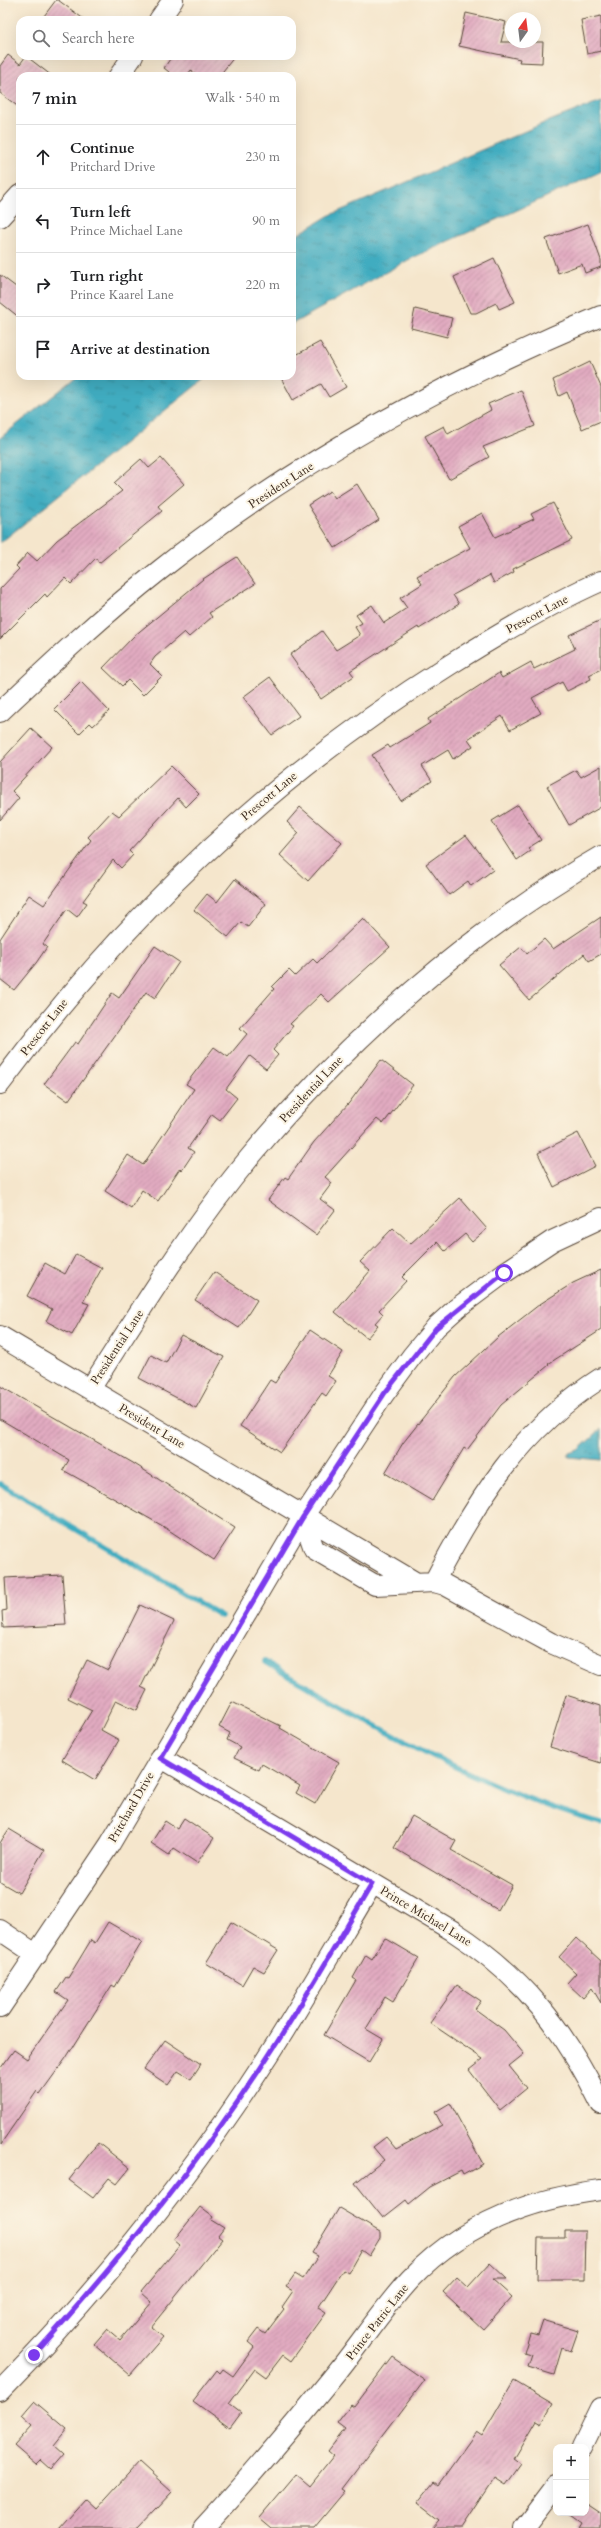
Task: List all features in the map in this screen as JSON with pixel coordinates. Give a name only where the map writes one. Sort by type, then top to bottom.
[{"type":"street","points":[[162,16],[173,0]]},
{"type":"street","points":[[122,72],[130,60]]},
{"type":"street","points":[[0,217],[16,199]]},
{"type":"street","name":"President Lane","points":[[0,712],[70,646],[162,569],[276,487],[322,458],[462,379],[601,316]]},
{"type":"street","name":"Prescott Lane","points":[[0,1084],[59,1006],[153,903],[190,865],[280,786],[375,714],[425,680],[534,615],[601,581]]},
{"type":"street","name":"Presidential Lane","points":[[90,1389],[162,1277],[208,1210],[249,1157],[320,1079],[392,1009],[447,962],[545,890],[601,856]]},
{"type":"street","name":"Pritchard Drive","points":[[0,2008],[37,1955],[110,1844],[303,1517],[384,1394],[436,1328],[458,1308],[526,1257],[552,1241],[601,1218]]},
{"type":"street","name":"President Lane","points":[[0,1336],[303,1517],[424,1582],[455,1589],[551,1643],[601,1665]]},
{"type":"street","points":[[424,1582],[460,1531],[490,1483],[507,1462],[542,1424],[564,1404],[601,1378]]},
{"type":"street","name":"Prince Michael Lane","points":[[160,1758],[468,1940],[511,1974],[534,1998],[568,2042],[601,2104]]},
{"type":"street","points":[[0,2391],[92,2290],[145,2228],[191,2167],[269,2056],[372,1884]]},
{"type":"street","points":[[0,1930],[37,1955]]},
{"type":"street","name":"Prince Patric Lane","points":[[203,2528],[309,2406],[409,2280],[432,2258],[473,2229],[517,2209],[563,2196],[601,2190]]},
{"type":"street","points":[[583,2444],[601,2408]]},
{"type":"street","points":[[524,2528],[553,2490]]},
{"type":"water","points":[[601,101],[601,172],[410,259],[296,322],[296,236],[328,216],[544,123]]},
{"type":"water","points":[[73,380],[203,380],[0,543],[0,438]]},
{"type":"water","points":[[601,1429],[601,1460],[569,1457],[569,1453],[578,1450]]},
{"type":"building","points":[[56,0],[58,0],[80,16],[44,16]]},
{"type":"building","points":[[466,13],[505,22],[501,42],[505,42],[505,48],[541,48],[541,42],[543,42],[542,63],[519,62],[520,59],[459,46]]},
{"type":"building","points":[[601,16],[601,51],[587,54],[581,20]]},
{"type":"building","points":[[8,55],[20,64],[23,60],[31,60],[47,72],[16,72],[16,105],[0,93],[0,66]]},
{"type":"building","points":[[169,60],[232,60],[222,72],[193,72],[191,70],[190,72],[169,72],[164,68]]},
{"type":"building","points":[[588,224],[601,260],[601,267],[585,273],[582,264],[558,273],[546,239]]},
{"type":"building","points":[[494,258],[515,302],[499,309],[496,303],[476,313],[470,313],[454,277]]},
{"type":"building","points":[[0,275],[16,287],[16,315],[0,302]]},
{"type":"building","points":[[415,309],[452,318],[447,337],[411,328]]},
{"type":"building","points":[[320,342],[346,387],[329,397],[321,384],[293,400],[282,380],[296,380],[296,355]]},
{"type":"building","points":[[590,362],[601,387],[601,421],[582,429],[567,392],[559,396],[553,380]]},
{"type":"building","points":[[521,390],[535,426],[483,447],[489,457],[449,479],[425,436],[444,426],[448,434],[491,410],[488,404]]},
{"type":"building","points":[[161,458],[184,484],[158,506],[162,511],[99,563],[96,558],[71,584],[65,578],[47,597],[45,594],[0,639],[0,589],[19,569],[16,566],[28,553],[37,561],[57,540],[122,491],[114,483],[141,459],[149,468]]},
{"type":"building","points":[[357,484],[379,520],[335,548],[308,505],[330,491],[335,498]]},
{"type":"building","points":[[553,503],[572,540],[513,569],[514,572],[494,583],[490,575],[453,595],[459,604],[419,629],[418,627],[350,671],[354,676],[321,699],[290,655],[322,631],[336,650],[360,635],[355,627],[362,623],[356,615],[372,605],[384,623],[407,608],[400,598],[422,584],[417,576],[470,548],[458,526],[482,513],[495,537],[534,519],[531,514]]},
{"type":"building","points":[[237,557],[255,584],[209,613],[212,617],[189,637],[184,632],[155,657],[150,664],[162,676],[143,695],[128,680],[122,686],[103,668],[134,636],[203,579]]},
{"type":"building","points":[[601,620],[601,669],[589,675],[591,679],[567,691],[562,682],[532,698],[541,713],[510,730],[502,716],[468,739],[473,746],[453,759],[448,750],[422,766],[432,781],[401,801],[372,755],[388,745],[390,748],[430,723],[428,719],[499,673],[502,678],[531,662],[534,669],[575,649],[569,635]]},
{"type":"building","points":[[270,677],[299,716],[272,735],[243,697]]},
{"type":"building","points":[[81,682],[109,711],[93,726],[90,723],[79,734],[54,709]]},
{"type":"building","points":[[31,728],[52,747],[12,791],[19,798],[0,820],[0,762]]},
{"type":"building","points":[[171,766],[199,794],[186,807],[178,798],[129,851],[133,855],[121,868],[113,860],[83,901],[87,903],[77,917],[67,909],[43,944],[47,947],[14,990],[0,979],[0,939],[29,895],[44,905],[91,840],[88,837],[112,811],[119,816]]},
{"type":"building","points":[[601,766],[601,807],[569,825],[547,786],[576,770],[581,777]]},
{"type":"building","points":[[518,805],[541,840],[528,848],[530,851],[517,860],[492,821]]},
{"type":"building","points":[[300,807],[342,843],[308,881],[280,855],[299,833],[287,822]]},
{"type":"building","points":[[466,835],[493,870],[471,886],[468,881],[449,895],[426,864]]},
{"type":"building","points":[[235,879],[266,904],[248,927],[241,922],[228,937],[194,910],[207,894],[217,902]]},
{"type":"building","points":[[601,917],[601,954],[589,961],[584,954],[529,1000],[499,965],[521,947],[527,954],[544,939],[553,949]]},
{"type":"building","points":[[363,918],[390,947],[329,1002],[321,994],[290,1024],[293,1026],[273,1050],[278,1055],[266,1069],[250,1056],[226,1089],[237,1098],[220,1120],[212,1114],[188,1148],[194,1152],[182,1170],[180,1168],[158,1201],[142,1190],[131,1208],[105,1191],[128,1155],[143,1165],[194,1089],[186,1084],[214,1047],[228,1057],[247,1034],[240,1028],[274,989],[272,987],[289,970],[295,976],[313,959],[317,963]]},
{"type":"building","points":[[155,946],[179,962],[155,998],[146,992],[68,1101],[44,1084],[75,1042],[78,1044],[112,993],[119,998]]},
{"type":"building","points":[[381,1060],[413,1085],[383,1124],[377,1119],[325,1177],[332,1183],[320,1199],[335,1210],[316,1235],[268,1200],[285,1177],[288,1179],[314,1142],[349,1103]]},
{"type":"building","points":[[578,1133],[595,1166],[554,1187],[538,1153]]},
{"type":"building","points":[[460,1198],[487,1229],[472,1242],[465,1234],[445,1251],[437,1242],[402,1277],[406,1281],[379,1310],[383,1314],[375,1323],[378,1325],[367,1338],[335,1312],[370,1271],[360,1262],[393,1228],[410,1244]]},
{"type":"building","points":[[76,1254],[102,1268],[83,1302],[89,1304],[72,1335],[46,1321],[52,1309],[27,1296],[45,1263],[65,1274]]},
{"type":"building","points":[[601,1270],[601,1330],[548,1364],[549,1365],[501,1405],[467,1450],[464,1448],[432,1501],[385,1473],[403,1443],[455,1377],[498,1337],[540,1304],[573,1283]]},
{"type":"building","points":[[214,1272],[257,1300],[239,1328],[195,1300]]},
{"type":"building","points":[[310,1330],[343,1352],[328,1376],[336,1381],[326,1396],[322,1393],[280,1452],[240,1426],[270,1380],[275,1383]]},
{"type":"building","points":[[181,1335],[224,1357],[196,1408],[139,1378],[151,1355],[166,1363]]},
{"type":"building","points":[[0,1386],[133,1463],[235,1528],[214,1560],[161,1525],[63,1470],[69,1460],[0,1419]]},
{"type":"building","points":[[62,1575],[66,1625],[3,1628],[2,1611],[7,1610],[5,1578]]},
{"type":"building","points":[[140,1605],[174,1621],[141,1687],[147,1690],[137,1710],[116,1700],[101,1730],[119,1740],[95,1780],[62,1760],[92,1710],[68,1698],[87,1660],[108,1670]]},
{"type":"building","points":[[566,1695],[601,1706],[601,1763],[550,1747]]},
{"type":"building","points":[[232,1702],[281,1726],[280,1728],[339,1762],[315,1804],[296,1793],[300,1786],[262,1764],[259,1770],[234,1758],[240,1747],[227,1740],[230,1733],[219,1727]]},
{"type":"building","points":[[412,1816],[456,1841],[451,1850],[512,1885],[498,1910],[394,1848]]},
{"type":"building","points":[[184,1818],[214,1838],[197,1863],[174,1848],[169,1855],[151,1843],[165,1821],[177,1829]]},
{"type":"building","points":[[9,1829],[44,1850],[19,1893],[0,1882],[0,1843]]},
{"type":"building","points":[[108,1922],[142,1942],[115,1987],[112,1985],[66,2058],[40,2094],[37,2091],[0,2145],[0,2069],[14,2050],[27,2059],[68,2000],[56,1992],[66,1977],[68,1978],[91,1940],[95,1943]]},
{"type":"building","points":[[231,1922],[278,1950],[264,1972],[253,1966],[242,1985],[206,1963]]},
{"type":"building","points":[[385,1938],[419,1958],[393,2002],[385,1997],[366,2029],[383,2039],[369,2062],[324,2035],[356,1980],[353,1978],[366,1955],[372,1959]]},
{"type":"building","points":[[576,1938],[601,1961],[601,2003],[592,1988],[583,1998],[567,1983],[576,1973],[559,1957]]},
{"type":"building","points":[[457,1985],[481,2001],[475,2009],[504,2030],[524,2054],[509,2066],[527,2088],[500,2110],[469,2070],[483,2059],[430,2023]]},
{"type":"building","points":[[165,2040],[201,2064],[191,2079],[178,2071],[168,2085],[144,2069]]},
{"type":"building","points":[[450,2103],[483,2164],[463,2175],[461,2171],[430,2187],[409,2204],[406,2200],[383,2218],[355,2183],[384,2160],[373,2147],[386,2137],[396,2149],[442,2125],[435,2112]]},
{"type":"building","points":[[98,2143],[130,2168],[117,2184],[109,2178],[93,2198],[69,2180]]},
{"type":"building","points":[[200,2207],[213,2217],[211,2220],[224,2228],[218,2236],[222,2239],[151,2327],[163,2337],[130,2375],[94,2344],[107,2329],[120,2340],[152,2302],[141,2292],[180,2245],[174,2240]]},
{"type":"building","points":[[339,2208],[380,2232],[380,2238],[369,2256],[361,2250],[348,2273],[343,2270],[318,2308],[326,2313],[291,2361],[283,2355],[266,2377],[255,2369],[229,2404],[241,2413],[230,2428],[193,2401],[217,2370],[220,2373],[223,2369],[233,2376],[254,2347],[248,2342],[258,2329],[265,2334],[284,2309],[282,2307],[293,2291],[286,2287],[295,2274],[303,2279],[318,2256],[312,2253]]},
{"type":"building","points":[[565,2231],[585,2231],[584,2280],[537,2280],[538,2238],[565,2238]]},
{"type":"building","points":[[490,2263],[507,2279],[492,2279],[512,2297],[483,2329],[443,2292],[457,2277],[468,2287]]},
{"type":"building","points":[[543,2320],[578,2331],[571,2351],[562,2348],[554,2375],[528,2367],[532,2355],[524,2353],[530,2333],[538,2335]]},
{"type":"building","points":[[392,2357],[425,2380],[342,2489],[345,2491],[314,2528],[271,2528],[259,2518],[296,2474],[310,2486],[334,2456],[328,2451],[345,2429],[337,2423],[351,2405],[354,2407]]},
{"type":"building","points":[[514,2381],[553,2404],[542,2423],[537,2420],[514,2459],[521,2464],[506,2485],[495,2478],[462,2528],[432,2528],[439,2520],[417,2503],[434,2482],[438,2485],[476,2432],[482,2436]]},
{"type":"building","points":[[34,2401],[67,2429],[54,2445],[64,2454],[51,2469],[41,2460],[36,2465],[14,2446],[32,2426],[21,2416]]},
{"type":"building","points":[[139,2462],[172,2492],[138,2528],[59,2528],[85,2499],[96,2509]]},
{"type":"building","points":[[589,2505],[601,2513],[601,2528],[578,2528],[581,2523],[571,2516],[589,2516]]},
{"type":"waterway","points":[[0,1484],[221,1616]]},
{"type":"waterway","points":[[265,1662],[387,1732],[470,1774],[556,1809],[601,1823]]},
{"type":"route","points":[[34,2355],[145,2228],[191,2167],[269,2056],[372,1884],[160,1758],[303,1517],[384,1394],[423,1342],[436,1328],[458,1308],[504,1273]]}]
